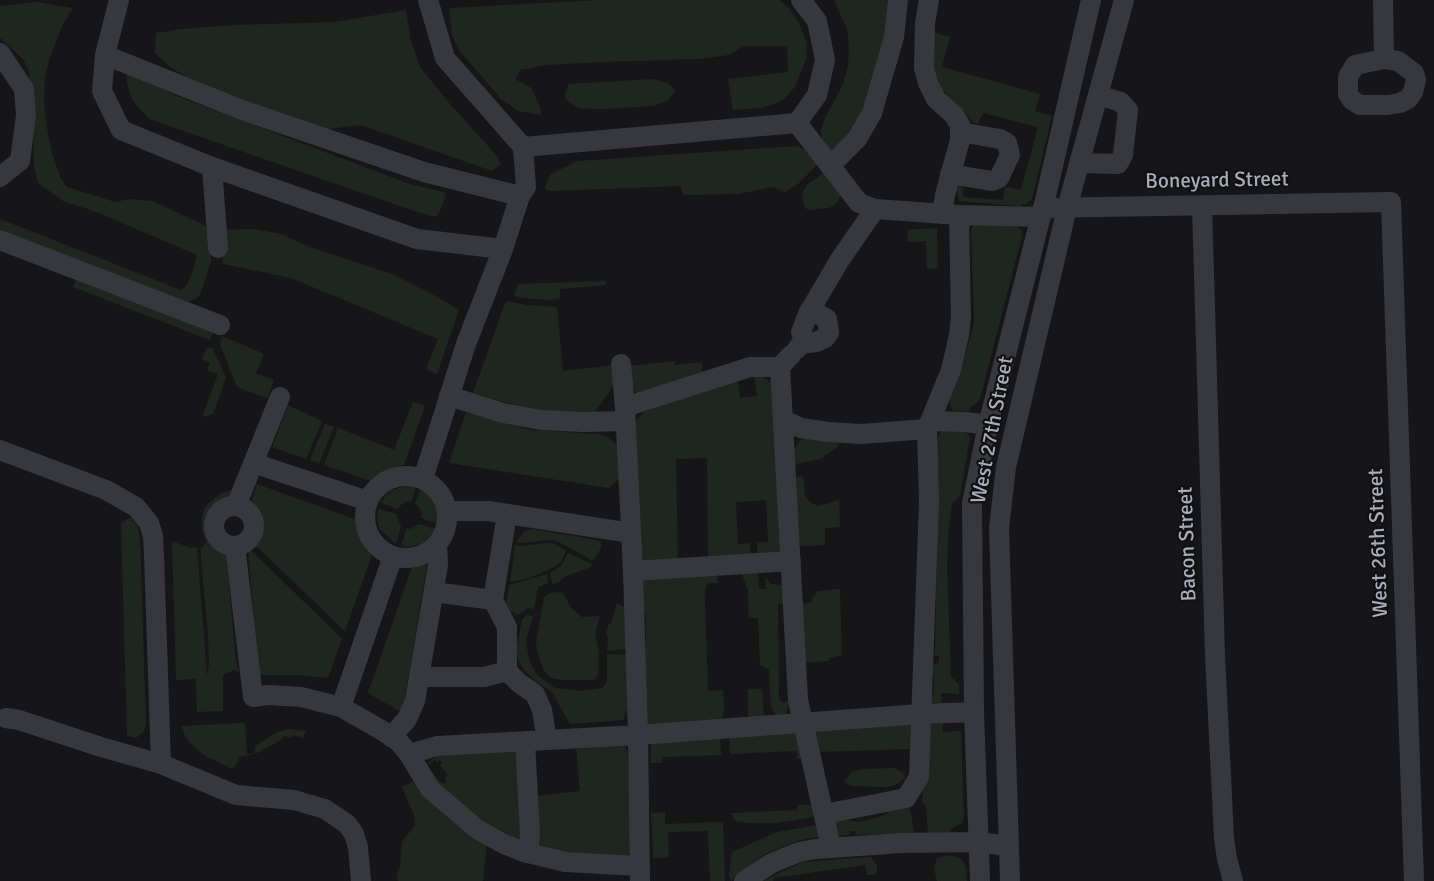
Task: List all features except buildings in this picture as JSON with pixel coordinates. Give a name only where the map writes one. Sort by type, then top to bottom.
[{"type":"street","points":[[119,0],[105,55],[102,91],[121,130],[212,167],[417,239],[503,249]]},
{"type":"street","points":[[423,479],[466,344],[503,249],[520,196],[526,187],[523,147],[445,58],[428,0]]},
{"type":"street","points":[[523,147],[797,123],[817,95],[825,60],[817,21],[801,0]]},
{"type":"street","points":[[830,166],[857,139],[872,113],[894,37],[898,0]]},
{"type":"street","points":[[825,814],[906,798],[919,777],[929,502],[929,425],[951,370],[961,317],[951,214],[950,174],[960,140],[960,125],[954,115],[936,99],[924,68],[925,23],[929,0]]},
{"type":"street","name":"West 27th Street","points":[[980,881],[974,712],[972,502],[987,425],[1042,212],[1091,0]]},
{"type":"street","name":"West 27th Street","points":[[1010,881],[999,528],[1006,466],[1067,208],[1124,0]]},
{"type":"street","points":[[1383,0],[1384,59]]},
{"type":"street","points":[[0,52],[24,89],[26,115],[20,161],[0,177]]},
{"type":"street","points":[[105,55],[242,110],[413,169],[520,196]]},
{"type":"street","points":[[1079,163],[1118,165],[1123,155],[1128,110],[1121,102],[1098,95]]},
{"type":"street","points":[[797,123],[859,203],[875,209],[802,324],[793,353],[783,420],[798,700],[831,847]]},
{"type":"street","points":[[950,174],[992,181],[999,178],[1010,155],[1007,143],[1000,139],[960,132]]},
{"type":"street","points":[[212,167],[218,248]]},
{"type":"street","name":"Boneyard Street","points":[[875,209],[951,214],[1042,212],[1067,208],[1391,202]]},
{"type":"street","name":"West 26th Street","points":[[1391,202],[1414,881]]},
{"type":"street","name":"Bacon Street","points":[[1202,205],[1217,689],[1224,838],[1233,881]]},
{"type":"street","points":[[0,240],[220,325]]},
{"type":"street","points":[[450,396],[503,413],[541,420],[584,422],[625,414],[793,353]]},
{"type":"street","points":[[236,546],[253,697],[268,695],[301,697],[341,707],[361,716],[399,742],[430,789],[454,810],[477,829],[524,852],[565,862],[639,873],[633,571],[621,364]]},
{"type":"street","points":[[236,506],[280,397]]},
{"type":"street","points":[[783,420],[801,428],[861,434],[966,422],[987,425]]},
{"type":"street","points":[[0,450],[116,495],[136,507],[148,523],[154,545],[161,764]]},
{"type":"street","points":[[254,463],[368,501]]},
{"type":"street","points":[[410,475],[423,479],[435,486],[443,498],[447,511],[447,525],[442,538],[433,549],[421,556],[407,558],[393,556],[377,545],[366,528],[365,515],[368,501],[374,490],[385,481],[397,476],[410,475]]},
{"type":"street","points":[[236,506],[248,512],[254,523],[251,536],[236,546],[218,538],[214,525],[219,513],[236,506]]},
{"type":"street","points":[[447,511],[488,511],[631,533]]},
{"type":"street","points":[[507,514],[493,600],[507,627],[507,671],[535,694],[542,710],[547,740]]},
{"type":"street","points":[[391,737],[407,719],[415,701],[438,565],[437,544]]},
{"type":"street","points":[[341,707],[393,556]]},
{"type":"street","points":[[633,571],[791,561]]},
{"type":"street","points":[[434,592],[493,600]]},
{"type":"street","points":[[420,677],[484,677],[507,671]]},
{"type":"street","points":[[409,754],[437,746],[974,712]]},
{"type":"street","points":[[6,718],[161,764],[236,795],[294,800],[325,809],[347,824],[354,834],[358,847],[361,881]]},
{"type":"street","points":[[524,852],[529,844],[530,834],[525,741]]},
{"type":"street","points":[[744,881],[760,869],[787,856],[831,847],[978,842],[1008,846]]},
{"type":"shaded area","points":[[599,0],[779,0],[789,8],[800,25],[807,43],[806,60],[794,88],[784,99],[760,108],[733,110],[728,79],[788,72],[787,46],[743,46],[729,55],[698,59],[547,65],[520,70],[515,79],[531,88],[540,107],[541,115],[518,111],[501,99],[458,49],[452,35],[449,8]]},
{"type":"shaded area","points":[[834,0],[893,0],[891,21],[865,109],[855,129],[830,156],[822,142],[821,129],[843,84],[848,66],[849,47],[847,29]]},
{"type":"shaded area","points":[[36,2],[73,8],[62,26],[45,77],[44,103],[47,128],[52,154],[61,179],[67,187],[115,202],[129,199],[153,201],[204,225],[210,231],[211,261],[200,295],[195,299],[187,302],[137,285],[0,229],[0,219],[181,290],[186,286],[192,273],[197,255],[94,211],[63,201],[38,183],[34,167],[29,71],[23,59],[0,38],[0,6]]},
{"type":"shaded area","points":[[406,10],[411,41],[420,67],[497,156],[501,164],[492,171],[361,125],[329,129],[236,98],[192,80],[170,67],[155,53],[156,33],[236,25],[335,22]]},
{"type":"shaded area","points":[[932,32],[950,37],[942,67],[1040,94],[1035,111],[1052,116],[1032,199],[1026,204],[1021,204],[1021,206],[959,201],[956,189],[961,184],[963,197],[1003,200],[1005,187],[1021,190],[1038,127],[983,113],[978,124],[974,123],[941,88],[934,74]]},
{"type":"shaded area","points":[[127,69],[172,94],[407,183],[446,193],[442,207],[436,217],[414,211],[149,119],[133,101],[127,84]]},
{"type":"shaded area","points":[[653,79],[668,83],[676,91],[668,100],[654,106],[579,108],[566,100],[565,92],[569,84]]},
{"type":"shaded area","points":[[797,146],[807,150],[820,162],[798,184],[785,192],[772,187],[739,194],[683,195],[681,186],[551,191],[546,190],[545,187],[551,174],[577,161]]},
{"type":"shaded area","points":[[824,173],[828,173],[841,191],[840,197],[836,204],[829,208],[808,210],[804,206],[802,197],[804,190],[808,184]]},
{"type":"shaded area","points":[[974,224],[1016,226],[1022,230],[1022,236],[980,399],[970,407],[969,411],[953,411],[950,399],[959,378],[974,322],[971,229]]},
{"type":"shaded area","points":[[937,228],[938,268],[927,269],[926,241],[908,242],[907,230]]},
{"type":"shaded area","points":[[254,229],[281,234],[310,247],[392,274],[459,310],[437,374],[426,369],[438,339],[291,278],[223,264],[222,230]]},
{"type":"shaded area","points":[[76,279],[213,333],[210,340],[73,287]]},
{"type":"shaded area","points":[[606,281],[606,285],[560,289],[560,298],[550,300],[521,298],[514,295],[518,284]]},
{"type":"shaded area","points":[[508,301],[557,307],[563,371],[614,365],[616,382],[595,412],[529,409],[473,393],[505,303]]},
{"type":"shaded area","points":[[222,336],[264,354],[256,373],[274,380],[267,398],[236,385],[220,344]]},
{"type":"shaded area","points":[[207,347],[213,349],[226,378],[213,414],[202,417],[218,374],[207,370],[210,363],[202,359]]},
{"type":"shaded area","points":[[674,361],[675,365],[702,362],[702,373],[638,394],[631,387],[629,366]]},
{"type":"shaded area","points":[[758,374],[772,383],[782,549],[778,553],[757,555],[757,543],[768,542],[766,500],[736,502],[738,544],[750,543],[750,556],[708,559],[707,458],[676,459],[678,562],[646,565],[641,560],[635,424],[637,420],[644,412],[737,378],[740,398],[757,396],[754,376]]},
{"type":"shaded area","points":[[413,402],[425,406],[404,465],[390,468],[371,481],[324,465],[338,428],[394,450]]},
{"type":"shaded area","points":[[288,405],[322,421],[306,459],[272,447]]},
{"type":"shaded area","points":[[466,412],[531,430],[606,436],[622,449],[619,479],[609,488],[449,463]]},
{"type":"shaded area","points":[[325,424],[334,427],[319,463],[310,460]]},
{"type":"shaded area","points":[[941,430],[965,431],[970,438],[960,496],[952,503],[948,535],[951,677],[959,684],[959,694],[941,693],[942,703],[926,704],[926,695],[934,694],[932,664],[939,663],[939,656],[935,656],[938,496],[935,446]]},
{"type":"shaded area","points":[[807,436],[836,438],[839,446],[820,459],[792,465],[792,452]]},
{"type":"shaded area","points":[[792,474],[796,477],[803,476],[805,496],[811,503],[818,506],[839,500],[840,527],[825,528],[825,545],[800,546]]},
{"type":"shaded area","points":[[257,484],[357,520],[363,540],[373,552],[345,631],[251,541],[258,525],[250,505]]},
{"type":"shaded area","points":[[410,485],[416,486],[411,502],[408,501],[398,509],[381,503],[392,490]]},
{"type":"shaded area","points":[[421,487],[435,500],[439,513],[438,524],[421,518],[422,514],[418,505],[415,504]]},
{"type":"shaded area","points":[[233,490],[230,498],[215,512],[212,526],[217,540],[226,550],[236,662],[239,672],[234,670],[223,675],[223,711],[197,712],[196,679],[176,680],[172,541],[190,548],[197,547],[207,676],[208,633],[201,548],[207,542],[202,531],[202,518],[205,507],[211,501],[221,493]]},
{"type":"shaded area","points":[[379,509],[396,514],[401,526],[396,544],[379,529],[377,515]]},
{"type":"shaded area","points":[[130,517],[137,525],[140,536],[146,724],[144,731],[136,738],[127,736],[121,523]]},
{"type":"shaded area","points":[[419,524],[437,529],[422,544],[401,546],[407,528],[411,529]]},
{"type":"shaded area","points":[[531,529],[597,540],[601,542],[601,548],[593,561],[557,541],[516,542],[524,532]]},
{"type":"shaded area","points":[[555,544],[566,551],[561,562],[529,578],[510,582],[515,545]]},
{"type":"shaded area","points":[[248,547],[342,639],[328,678],[258,675]]},
{"type":"shaded area","points":[[568,553],[592,564],[591,567],[552,584],[550,573],[561,566]]},
{"type":"shaded area","points":[[427,564],[403,711],[399,711],[368,693],[412,567]]},
{"type":"shaded area","points":[[758,568],[759,589],[766,589],[765,576],[771,584],[784,585],[787,606],[783,603],[778,604],[779,698],[782,703],[790,700],[786,714],[778,719],[771,707],[769,670],[760,665],[758,618],[749,618],[748,591],[742,574]]},
{"type":"shaded area","points":[[717,571],[718,583],[708,583],[705,599],[708,691],[723,690],[724,711],[721,722],[650,727],[645,723],[646,615],[640,608],[640,582],[644,578]]},
{"type":"shaded area","points":[[547,574],[548,583],[538,587],[534,609],[528,608],[517,615],[509,610],[506,605],[509,585]]},
{"type":"shaded area","points":[[840,589],[842,655],[829,658],[829,661],[801,663],[799,595],[805,604],[811,602],[817,591]]},
{"type":"shaded area","points":[[558,592],[563,593],[571,608],[582,617],[600,616],[595,634],[599,652],[598,674],[594,680],[563,680],[552,678],[544,671],[536,647],[537,636],[544,597]]},
{"type":"shaded area","points":[[617,603],[625,608],[626,649],[607,651],[606,634]]},
{"type":"shaded area","points":[[527,615],[533,617],[526,640],[531,665],[537,675],[555,688],[580,691],[602,688],[607,682],[607,654],[626,655],[627,709],[623,720],[570,724],[552,692],[535,681],[518,660],[517,647],[522,619]]},
{"type":"shaded area","points":[[748,689],[762,689],[764,720],[748,721]]},
{"type":"shaded area","points":[[931,720],[932,724],[943,723],[943,732],[961,731],[964,818],[962,823],[951,829],[951,833],[928,833],[926,807],[922,801]]},
{"type":"shaded area","points":[[915,721],[913,744],[910,749],[818,752],[813,730]]},
{"type":"shaded area","points":[[245,723],[247,754],[255,753],[255,746],[277,732],[289,729],[306,731],[303,738],[293,735],[292,738],[284,736],[257,753],[240,757],[231,768],[207,757],[194,747],[186,738],[181,726]]},
{"type":"shaded area","points":[[797,730],[804,758],[797,759],[795,751],[730,754],[729,734]]},
{"type":"shaded area","points":[[720,734],[721,755],[662,757],[662,763],[651,763],[651,738]]},
{"type":"shaded area","points":[[623,743],[628,758],[632,857],[585,857],[536,847],[534,796],[580,791],[576,745]]},
{"type":"shaded area","points":[[510,749],[518,754],[524,837],[518,840],[472,814],[440,786],[426,769],[428,768],[443,784],[447,782],[445,778],[448,775],[440,765],[442,763],[440,760],[427,764],[439,754]]},
{"type":"shaded area","points":[[894,768],[903,773],[905,778],[888,787],[851,786],[844,782],[852,772],[863,769]]},
{"type":"shaded area","points":[[417,780],[487,840],[483,881],[398,881],[397,872],[400,867],[402,842],[415,825],[414,815],[402,787]]},
{"type":"shaded area","points":[[798,805],[816,805],[817,811],[813,817],[777,823],[735,821],[731,813],[797,810]]},
{"type":"shaded area","points":[[908,807],[914,833],[856,835],[855,831],[849,831],[849,835],[836,836],[833,821],[840,818],[859,822]]},
{"type":"shaded area","points":[[665,812],[665,824],[723,822],[725,881],[710,881],[708,831],[668,832],[669,857],[653,858],[651,813]]},
{"type":"shaded area","points":[[818,826],[823,836],[797,841],[767,853],[737,874],[731,881],[729,876],[732,852],[777,832]]},
{"type":"shaded area","points":[[948,855],[961,858],[966,867],[967,881],[937,881],[934,868],[937,858]]},
{"type":"shaded area","points":[[872,858],[877,866],[875,875],[867,875],[865,865],[763,881],[802,862]]}]
